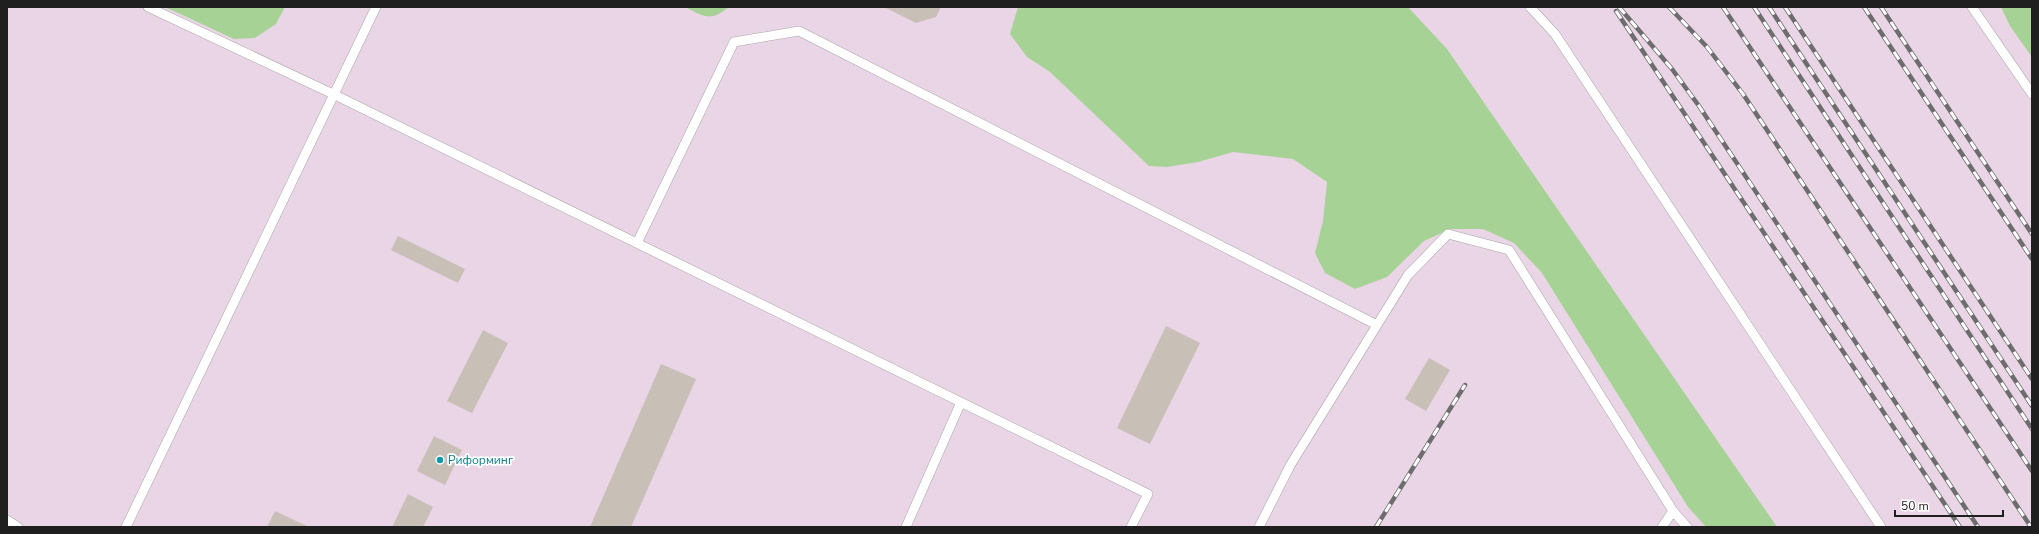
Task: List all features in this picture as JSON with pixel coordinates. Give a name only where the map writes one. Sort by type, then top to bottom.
[{"type":"lane","points":[[148,7],[333,94],[1148,494],[1132,527]]},
{"type":"lane","points":[[126,527],[376,7]]},
{"type":"lane","points":[[1530,7],[1555,34],[1881,527]]},
{"type":"lane","points":[[1972,7],[2032,94]]},
{"type":"lane","points":[[637,243],[734,42],[799,31],[1377,325]]},
{"type":"lane","points":[[1259,527],[1291,464],[1408,275],[1448,234],[1509,250],[1673,511],[1687,527]]},
{"type":"lane","points":[[906,527],[961,402]]},
{"type":"lane","points":[[1662,527],[1673,511]]},
{"type":"lane","points":[[7,520],[18,527]]},
{"type":"shaded area","points":[[7,7],[2032,7],[2032,527],[7,527]]},
{"type":"green space","points":[[165,7],[285,7],[276,24],[255,38],[234,39]]},
{"type":"green space","points":[[685,7],[729,7],[717,15],[707,16]]},
{"type":"green space","points":[[1018,7],[1408,7],[1447,49],[1777,527],[1706,527],[1688,507],[1542,273],[1514,243],[1483,229],[1450,229],[1424,241],[1387,277],[1355,289],[1325,273],[1315,253],[1323,221],[1327,182],[1293,159],[1233,152],[1198,162],[1167,167],[1149,166],[1050,72],[1027,57],[1010,34]]},
{"type":"green space","points":[[2001,7],[2032,7],[2032,57],[2010,26]]},
{"type":"building","points":[[884,7],[941,7],[936,17],[916,23]]},
{"type":"building","points":[[398,236],[465,269],[458,283],[391,250]]},
{"type":"building","points":[[1166,326],[1200,343],[1150,444],[1117,428]]},
{"type":"building","points":[[483,330],[508,343],[472,413],[447,401]]},
{"type":"building","points":[[1429,358],[1450,370],[1426,411],[1405,399]]},
{"type":"building","points":[[661,364],[696,379],[631,527],[590,527]]},
{"type":"building","name":"Риформинг","points":[[434,436],[462,450],[445,485],[417,471]]},
{"type":"building","points":[[408,494],[433,507],[423,527],[392,527]]},
{"type":"building","points":[[275,511],[309,527],[267,527]]},
{"type":"railway","points":[[1619,7],[1672,69],[1699,106],[1978,527]]},
{"type":"railway","points":[[1669,7],[1707,47],[1743,94],[2031,527]]},
{"type":"railway","points":[[1723,7],[2032,471]]},
{"type":"railway","points":[[1754,7],[2032,429]]},
{"type":"railway","points":[[1769,7],[2032,406]]},
{"type":"railway","points":[[1785,7],[2032,379]]},
{"type":"railway","points":[[1864,7],[2032,259]]},
{"type":"railway","points":[[1881,7],[2032,234]]},
{"type":"railway","points":[[1616,11],[1960,527]]},
{"type":"railway","points":[[1376,527],[1465,385]]},
{"type":"place","name":"Риформинг","points":[[440,460]]}]
